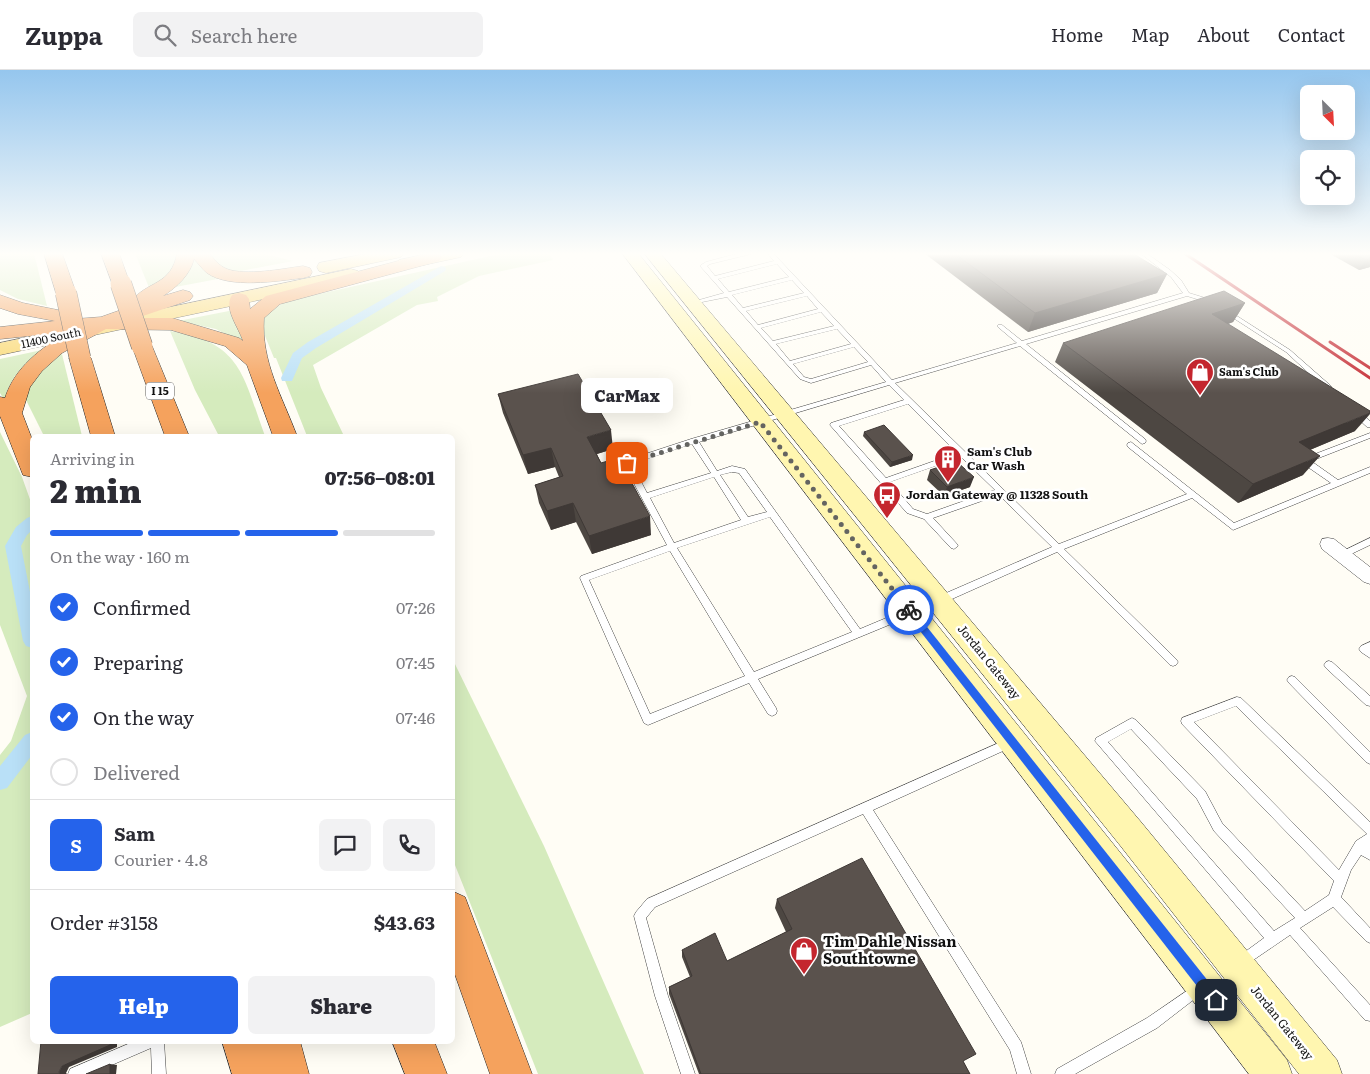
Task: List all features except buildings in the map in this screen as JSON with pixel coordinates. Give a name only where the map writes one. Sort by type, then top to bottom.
[{"type":"highway","points":[[67,300],[80,358],[102,434]]},
{"type":"highway","name":"I 15","points":[[126,300],[176,434]]},
{"type":"highway","points":[[30,464],[5,408],[13,399],[30,370],[58,346],[142,300]]},
{"type":"highway","points":[[239,300],[240,310],[253,340]]},
{"type":"highway","points":[[274,300],[254,316],[252,328],[256,362],[284,434]]},
{"type":"highway","points":[[0,301],[29,311],[106,320],[172,324],[232,342],[256,362]]},
{"type":"highway","points":[[0,333],[106,320]]},
{"type":"highway","points":[[455,918],[511,1074]]},
{"type":"highway","points":[[244,1044],[253,1074]]},
{"type":"highway","points":[[280,1044],[288,1074]]},
{"type":"highway","points":[[414,1044],[426,1074]]},
{"type":"main road","name":"11400 South","points":[[0,349],[27,344],[106,320],[200,300]]},
{"type":"main road","name":"11400 South","points":[[188,303],[228,300]]},
{"type":"main road","name":"Jordan Gateway","points":[[671,300],[773,418],[938,600],[1130,833],[1232,968],[1323,1074]]},
{"type":"main road","name":"Jordan Gateway","points":[[691,300],[910,612],[1012,742],[1208,983],[1273,1074]]},
{"type":"main road","points":[[910,612],[938,600]]},
{"type":"street","points":[[1335,549],[1370,577]]},
{"type":"lane","points":[[694,303],[708,300]]},
{"type":"lane","points":[[733,300],[802,378],[811,381],[872,363]]},
{"type":"lane","points":[[742,310],[783,300]]},
{"type":"lane","points":[[812,300],[892,384],[1173,662]]},
{"type":"lane","points":[[772,711],[672,546],[627,463],[694,441],[892,384],[1167,300]]},
{"type":"lane","points":[[1206,300],[1213,302],[1288,351],[1336,394]]},
{"type":"lane","points":[[757,327],[821,310]]},
{"type":"lane","points":[[772,344],[837,326]]},
{"type":"lane","points":[[1000,326],[1142,441],[1131,444],[1233,527],[1370,470]]},
{"type":"lane","points":[[789,363],[854,345]]},
{"type":"lane","points":[[910,401],[834,425],[910,510],[927,517],[954,546]]},
{"type":"lane","points":[[1350,406],[1370,425]]},
{"type":"lane","points":[[1338,484],[1305,461],[1370,435]]},
{"type":"lane","points":[[694,441],[746,521]]},
{"type":"lane","points":[[885,481],[963,454]]},
{"type":"lane","points":[[645,496],[732,469],[742,471],[858,634]]},
{"type":"lane","points":[[927,517],[1001,491]]},
{"type":"lane","points":[[938,600],[1058,548],[1193,495]]},
{"type":"lane","points":[[772,513],[584,578],[648,720],[910,612]]},
{"type":"lane","points":[[1335,549],[1370,541]]},
{"type":"lane","points":[[1370,646],[1364,648],[1370,654]]},
{"type":"lane","points":[[1329,665],[1370,702]]},
{"type":"lane","points":[[1292,680],[1370,759]]},
{"type":"lane","points":[[1340,879],[1186,721],[1237,701],[1370,830]]},
{"type":"lane","points":[[1273,939],[1100,741],[1132,723],[1201,795],[1218,827],[1304,919]]},
{"type":"lane","points":[[688,1074],[671,1028],[646,945],[640,916],[651,903],[1012,742]]},
{"type":"lane","points":[[865,807],[1016,1047],[1024,1074]]},
{"type":"lane","points":[[1232,968],[1334,899],[1340,879],[1365,842]]},
{"type":"lane","points":[[1365,842],[1370,854]]},
{"type":"lane","points":[[1334,899],[1370,937]]},
{"type":"lane","points":[[1291,927],[1370,1015]]},
{"type":"lane","points":[[1062,1074],[1152,1023],[1208,983]]},
{"type":"lane","points":[[75,1074],[144,1044]]},
{"type":"lane","points":[[157,1044],[159,1074]]},
{"type":"green space","points":[[22,300],[45,300],[47,306]]},
{"type":"green space","points":[[287,301],[438,301],[417,305],[313,365],[321,388],[343,434],[306,434],[276,358],[274,358],[263,331],[262,315]]},
{"type":"green space","points":[[234,310],[247,346],[216,329],[178,321]]},
{"type":"green space","points":[[170,331],[194,336],[226,353],[244,379],[264,434],[218,434],[195,390]]},
{"type":"green space","points":[[42,350],[19,371],[3,398],[0,393],[0,359]]},
{"type":"green space","points":[[61,350],[82,434],[43,434],[26,400],[28,386]]},
{"type":"green space","points":[[0,432],[22,477],[30,499],[30,1014],[0,1027],[0,755],[11,741],[27,696],[0,625]]},
{"type":"green space","points":[[455,664],[544,846],[644,1074],[538,1074],[455,865]]},
{"type":"waterway","points":[[287,378],[297,356],[312,345],[389,300]]},
{"type":"waterway","points":[[30,524],[21,531],[13,546],[30,631]]},
{"type":"waterway","points":[[0,781],[30,744]]},
{"type":"railway","points":[[1254,300],[1370,378]]},
{"type":"railway","points":[[1330,342],[1370,368]]},
{"type":"way so far","points":[[627,463],[760,422],[909,610]]},
{"type":"place","name":"Sam's Club","points":[[1200,396]]},
{"type":"place","name":"CarMax","points":[[627,463]]},
{"type":"place","name":"Sam's Club Car Wash","points":[[948,483]]},
{"type":"place","name":"Jordan Gateway @ 11328 South","points":[[887,519]]},
{"type":"place","name":"Tim Dahle Nissan Southtowne","points":[[804,975]]},
{"type":"route","points":[[909,610],[1216,1000]]}]
